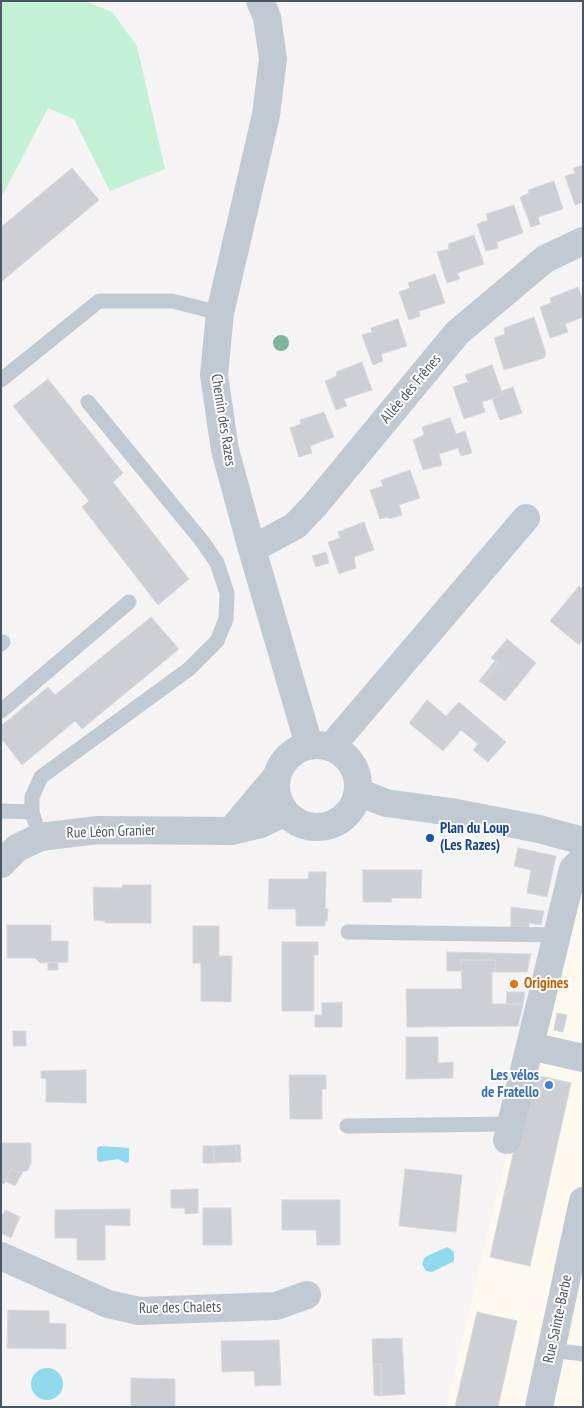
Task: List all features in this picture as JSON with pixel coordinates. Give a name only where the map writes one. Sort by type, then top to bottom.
[{"type":"street","name":"Chemin des Razes","points":[[260,1],[267,17],[273,59],[266,115],[220,313],[214,375],[225,450],[252,549],[320,746]]},
{"type":"street","name":"Allée des Frênes","points":[[252,549],[295,526],[321,498],[457,333],[545,259],[583,241]]},
{"type":"street","points":[[320,746],[526,518]]},
{"type":"street","points":[[231,830],[276,777],[282,762],[294,751],[320,746],[341,752],[355,770],[358,792],[354,804],[348,813],[338,821],[328,826],[304,825],[284,812],[276,795],[276,777]]},
{"type":"street","points":[[358,792],[386,803],[451,812],[539,829],[583,841]]},
{"type":"street","name":"Rue Léon Granier","points":[[3,858],[17,848],[36,825],[98,830],[231,830],[261,824],[284,812]]},
{"type":"street","points":[[509,1132],[573,869],[583,859]]},
{"type":"street","points":[[530,1046],[583,1058]]},
{"type":"street","name":"Rue Sainte-Barbe","points":[[539,1407],[583,1201]]},
{"type":"street","name":"Rue des Chalets","points":[[1,1256],[108,1304],[139,1311],[276,1306],[307,1295]]},
{"type":"lane","points":[[1,380],[99,301],[172,302],[220,313]]},
{"type":"lane","points":[[1,811],[36,825],[32,797],[41,777],[189,669],[217,641],[226,619],[226,593],[217,563],[202,541],[88,402]]},
{"type":"lane","points":[[1,711],[129,602]]},
{"type":"lane","points":[[348,932],[557,936]]},
{"type":"lane","points":[[348,1126],[509,1132]]},
{"type":"lane","points":[[551,1350],[583,1354]]},
{"type":"shaded area","points":[[583,866],[583,1407],[446,1407],[511,1137]]},
{"type":"green space","points":[[1,1],[85,1],[112,12],[137,46],[165,169],[110,191],[74,119],[48,108],[1,198]]},
{"type":"water","points":[[100,1146],[129,1148],[129,1162],[126,1163],[118,1159],[99,1162],[97,1159],[97,1148]]},
{"type":"water","points":[[447,1247],[454,1252],[454,1261],[432,1272],[426,1271],[422,1264],[425,1257]]},
{"type":"water","points":[[47,1368],[53,1369],[58,1373],[62,1378],[62,1390],[58,1395],[53,1399],[47,1400],[41,1399],[36,1395],[32,1390],[31,1384],[32,1378],[36,1373],[41,1369]]},
{"type":"building","points":[[583,165],[583,202],[575,205],[565,176],[575,173],[573,168]]},
{"type":"building","points":[[72,168],[99,200],[1,282],[1,227]]},
{"type":"building","points":[[554,181],[563,209],[538,217],[540,224],[531,227],[520,197],[529,193],[528,190]]},
{"type":"building","points":[[514,205],[523,233],[497,242],[498,248],[486,251],[477,224],[488,220],[486,214]]},
{"type":"building","points":[[474,235],[484,264],[457,273],[460,279],[447,283],[437,252],[449,249],[448,244]]},
{"type":"building","points":[[435,274],[445,303],[419,311],[420,316],[409,320],[399,292],[410,288],[408,283]]},
{"type":"building","points":[[578,287],[583,300],[583,317],[565,324],[568,332],[550,338],[540,307],[551,303],[550,298]]},
{"type":"building","points":[[534,317],[546,354],[544,358],[504,370],[494,338],[505,334],[504,328]]},
{"type":"building","points":[[398,319],[407,346],[381,354],[383,361],[373,365],[362,335],[372,332],[371,328]]},
{"type":"building","points":[[362,362],[372,390],[344,399],[347,406],[336,410],[325,381],[337,376],[336,372]]},
{"type":"building","points":[[492,365],[503,395],[482,402],[485,412],[464,419],[453,387],[468,382],[465,375]]},
{"type":"building","points":[[48,379],[123,473],[113,482],[189,579],[158,605],[82,507],[89,501],[13,406]]},
{"type":"building","points":[[513,387],[522,413],[500,420],[492,399],[503,395],[501,391]]},
{"type":"building","points":[[324,412],[334,437],[310,446],[312,453],[299,457],[290,428],[301,424],[300,420]]},
{"type":"building","points":[[450,418],[456,434],[465,431],[472,453],[461,456],[458,448],[439,454],[442,465],[423,470],[413,440],[424,435],[422,427]]},
{"type":"building","points":[[410,470],[420,498],[399,505],[402,515],[389,519],[388,517],[380,519],[370,490],[383,486],[381,480]]},
{"type":"building","points":[[364,522],[374,550],[354,557],[356,568],[339,574],[328,542],[340,538],[338,532]]},
{"type":"building","points":[[326,552],[329,563],[316,567],[312,556]]},
{"type":"building","points":[[579,586],[583,587],[583,639],[579,645],[550,621]]},
{"type":"building","points":[[151,617],[179,649],[82,729],[75,721],[22,765],[1,738],[1,726],[48,687],[55,695]]},
{"type":"building","points":[[507,639],[536,663],[505,701],[482,683],[498,663],[491,658]]},
{"type":"building","points":[[495,661],[498,663],[482,683],[479,681]]},
{"type":"building","points":[[427,700],[446,716],[459,702],[506,742],[488,762],[473,750],[478,744],[461,730],[443,751],[409,723]]},
{"type":"building","points":[[518,848],[556,856],[547,897],[527,893],[531,870],[514,866]]},
{"type":"building","points":[[363,870],[422,870],[421,898],[391,898],[392,902],[363,902]]},
{"type":"building","points":[[309,872],[326,872],[325,909],[328,909],[325,926],[296,926],[296,909],[268,909],[269,879],[308,879]]},
{"type":"building","points":[[123,885],[151,885],[151,923],[105,923],[105,921],[94,920],[93,887],[122,888]]},
{"type":"building","points":[[511,907],[544,911],[541,925],[529,923],[529,927],[511,927]]},
{"type":"building","points":[[7,925],[51,925],[51,941],[68,941],[68,962],[40,963],[35,958],[7,958]]},
{"type":"building","points":[[193,926],[219,926],[219,956],[232,956],[231,1002],[201,1001],[201,963],[193,963]]},
{"type":"building","points":[[282,942],[318,942],[318,955],[314,955],[314,1011],[282,1011]]},
{"type":"building","points":[[447,952],[531,954],[527,972],[495,972],[495,960],[461,960],[462,971],[447,971]]},
{"type":"building","points":[[461,960],[495,960],[495,972],[492,972],[492,1004],[523,1004],[518,1026],[407,1027],[406,989],[462,989]]},
{"type":"building","points":[[58,962],[58,970],[48,970],[48,963]]},
{"type":"building","points":[[507,992],[525,992],[523,1004],[506,1004]]},
{"type":"building","points":[[342,1002],[342,1027],[315,1027],[315,1015],[322,1015],[322,1003]]},
{"type":"building","points":[[557,1013],[567,1015],[563,1032],[554,1030]]},
{"type":"building","points":[[13,1031],[26,1031],[26,1046],[13,1046]]},
{"type":"building","points":[[406,1037],[438,1037],[438,1063],[453,1062],[453,1078],[406,1079]]},
{"type":"building","points":[[86,1070],[86,1103],[46,1102],[46,1079],[41,1078],[41,1071]]},
{"type":"building","points":[[531,1074],[571,1083],[530,1266],[490,1257]]},
{"type":"building","points":[[289,1075],[326,1075],[326,1089],[322,1089],[322,1119],[290,1119]]},
{"type":"building","points":[[1,1143],[31,1143],[31,1164],[27,1171],[16,1172],[11,1169],[4,1184],[1,1183]]},
{"type":"building","points":[[236,1145],[240,1145],[241,1162],[237,1162]]},
{"type":"building","points":[[236,1145],[237,1162],[214,1163],[213,1146]]},
{"type":"building","points":[[203,1146],[213,1146],[214,1163],[203,1163]]},
{"type":"building","points":[[11,1169],[16,1172],[23,1171],[15,1186],[5,1181]]},
{"type":"building","points":[[405,1169],[462,1175],[456,1232],[399,1226]]},
{"type":"building","points":[[198,1189],[198,1213],[185,1214],[185,1208],[171,1208],[171,1190]]},
{"type":"building","points":[[282,1200],[340,1200],[340,1245],[317,1245],[316,1230],[282,1230]]},
{"type":"building","points":[[203,1208],[231,1208],[232,1245],[203,1245]]},
{"type":"building","points":[[130,1209],[130,1226],[105,1225],[105,1260],[77,1260],[77,1238],[55,1238],[55,1210]]},
{"type":"building","points":[[5,1210],[20,1217],[11,1238],[1,1233],[1,1214],[3,1215]]},
{"type":"building","points":[[8,1310],[49,1311],[49,1323],[66,1324],[66,1349],[7,1348]]},
{"type":"building","points":[[477,1312],[517,1321],[498,1407],[455,1407]]},
{"type":"building","points":[[402,1338],[405,1394],[381,1396],[381,1364],[373,1365],[372,1339]]},
{"type":"building","points":[[279,1340],[281,1385],[255,1386],[254,1371],[222,1372],[221,1341]]},
{"type":"building","points":[[381,1364],[381,1396],[374,1395],[373,1365]]},
{"type":"building","points":[[131,1378],[175,1379],[175,1407],[131,1407]]},
{"type":"place","name":"Plan du Loup (Les Razes)","points":[[430,838]]},
{"type":"place","name":"Origines","points":[[514,984]]},
{"type":"place","name":"Les vélos de Fratello","points":[[549,1085]]}]
